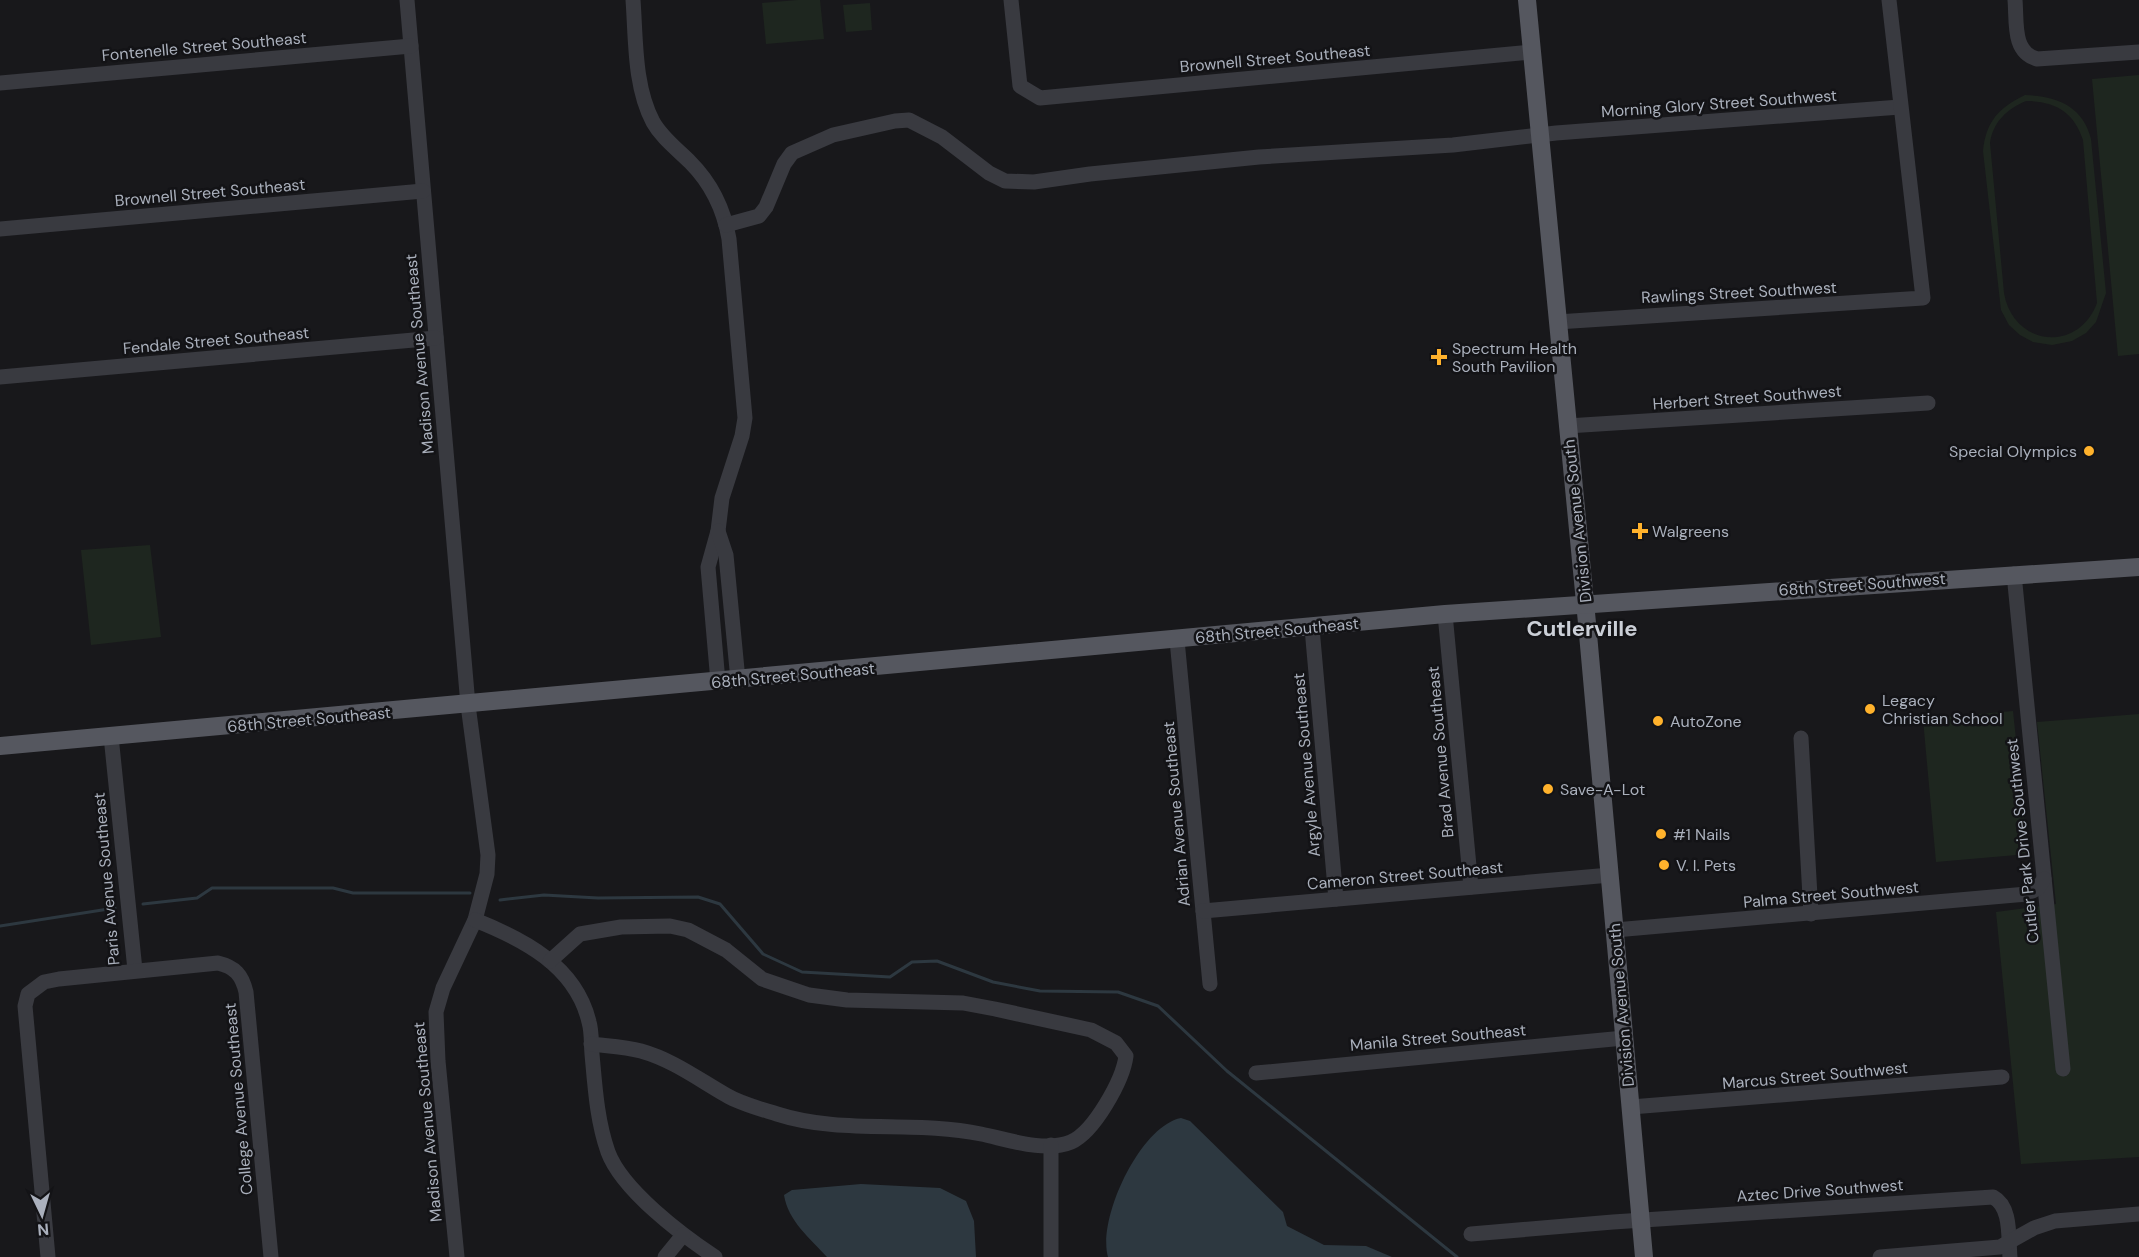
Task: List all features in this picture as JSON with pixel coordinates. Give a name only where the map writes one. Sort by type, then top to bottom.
[{"type":"main road","name":"Division Avenue South","points":[[1527,0],[1585,603],[1644,1257]]},
{"type":"main road","name":"68th Street Southwest","points":[[1585,603],[2139,567]]},
{"type":"main road","name":"68th Street Southeast","points":[[0,746],[1585,603]]},
{"type":"street","name":"Madison Avenue Southeast","points":[[407,0],[468,705],[488,855],[487,874],[475,920],[443,988],[436,1011],[438,1061],[457,1257]]},
{"type":"street","points":[[633,0],[640,78],[648,110],[662,134],[711,188],[726,225],[745,418],[742,436],[722,498],[718,531],[708,567],[718,682]]},
{"type":"street","name":"Brownell Street Southeast","points":[[1011,0],[1017,76],[1023,90],[1040,98],[1532,52]]},
{"type":"street","points":[[1889,0],[1900,107]]},
{"type":"street","points":[[2015,0],[2019,45],[2025,54],[2037,59],[2139,52]]},
{"type":"street","name":"Fontenelle Street Southeast","points":[[0,83],[411,46]]},
{"type":"street","name":"Morning Glory Street Southwest","points":[[726,225],[759,216],[766,207],[784,164],[792,153],[833,135],[909,120],[942,137],[989,173],[1005,181],[1034,182],[1259,157],[1453,146],[1541,136],[1900,107]]},
{"type":"street","name":"Rawlings Street Southwest","points":[[1557,322],[1923,298],[1900,107]]},
{"type":"street","name":"Brownell Street Southeast","points":[[0,229],[423,191]]},
{"type":"street","name":"Fendale Street Southeast","points":[[0,377],[436,338]]},
{"type":"street","name":"Herbert Street Southwest","points":[[1567,426],[1928,404]]},
{"type":"street","points":[[718,531],[726,555],[738,680]]},
{"type":"street","name":"Cutler Park Drive Southwest","points":[[2014,574],[2063,1069]]},
{"type":"street","name":"Brad Avenue Southeast","points":[[1445,614],[1471,887]]},
{"type":"street","name":"Argyle Avenue Southeast","points":[[1312,627],[1336,899]]},
{"type":"street","name":"Adrian Avenue Southeast","points":[[1177,640],[1210,984]]},
{"type":"street","name":"Paris Avenue Southeast","points":[[48,1257],[26,999],[31,990],[44,982],[135,970],[111,736]]},
{"type":"street","points":[[1801,738],[1811,914]]},
{"type":"street","name":"Cameron Street Southeast","points":[[1203,911],[1610,875]]},
{"type":"street","name":"Palma Street Southwest","points":[[1615,930],[2027,894],[2038,888],[2044,879]]},
{"type":"street","points":[[475,920],[517,937],[561,970],[578,995],[590,1022],[600,1121],[609,1155],[634,1190],[683,1235],[715,1257]]},
{"type":"street","points":[[550,961],[580,934],[621,927],[670,926],[688,930],[726,950],[762,979],[809,995],[847,1000],[963,1003],[1091,1030],[1116,1043],[1126,1056],[1118,1086],[1084,1132],[1074,1141],[1051,1145],[963,1130],[916,1125],[819,1123],[779,1115],[728,1096],[683,1068],[640,1051],[591,1044]]},
{"type":"street","name":"College Avenue Southeast","points":[[135,970],[218,963],[233,968],[243,981],[246,992],[271,1257]]},
{"type":"street","name":"Manila Street Southeast","points":[[1256,1072],[1624,1038]]},
{"type":"street","name":"Marcus Street Southwest","points":[[1630,1107],[2002,1077]]},
{"type":"street","points":[[1051,1145],[1051,1257]]},
{"type":"street","name":"Aztec Drive Southwest","points":[[1471,1234],[1994,1197],[2001,1201],[2005,1211],[2009,1251]]},
{"type":"street","points":[[1880,1257],[2000,1247],[2009,1251],[2034,1228],[2055,1221],[2139,1215]]},
{"type":"street","points":[[665,1257],[683,1235]]},
{"type":"shaded area","points":[[820,0],[824,39],[766,44],[762,3]]},
{"type":"shaded area","points":[[870,3],[872,30],[846,32],[843,5]]},
{"type":"shaded area","points":[[2139,75],[2139,354],[2118,356],[2092,79]]},
{"type":"shaded area","points":[[2025,95],[2048,98],[2067,105],[2082,118],[2091,139],[2106,293],[2096,322],[2086,333],[2072,341],[2052,345],[2033,342],[2020,335],[2009,325],[2001,310],[1983,151],[1987,132],[1995,117],[2007,105]],"holes":[[[2026,101],[2054,106],[2069,115],[2083,140],[2097,303],[2088,319],[2076,330],[2062,336],[2047,337],[2032,333],[2020,324],[2010,311],[2004,293],[1990,143],[1994,129],[2007,112]]]},
{"type":"shaded area","points":[[150,545],[161,637],[91,645],[81,550]]},
{"type":"shaded area","points":[[2013,711],[2028,854],[1936,862],[1923,719]]},
{"type":"shaded area","points":[[2139,714],[2139,1157],[2021,1164],[1996,912],[2056,904],[2037,722]]},
{"type":"shaded area","points":[[1181,1118],[1190,1121],[1283,1212],[1287,1226],[1324,1245],[1366,1246],[1392,1257],[1108,1257],[1106,1240],[1109,1220],[1115,1198],[1125,1176],[1137,1155],[1151,1138],[1166,1125]]},
{"type":"shaded area","points":[[861,1184],[940,1188],[966,1201],[974,1221],[976,1257],[827,1257],[795,1221],[784,1195],[792,1190]]},
{"type":"waterway","points":[[143,904],[197,898],[212,888],[333,888],[353,893],[470,893]]},
{"type":"waterway","points":[[500,900],[544,895],[598,898],[698,897],[720,904],[763,954],[802,972],[890,977],[912,962],[937,961],[993,982],[1040,991],[1118,992],[1158,1006],[1227,1071],[1457,1257]]},
{"type":"waterway","points":[[0,926],[115,908]]},
{"type":"place","name":"Spectrum Health South Pavilion","points":[[1439,357]]},
{"type":"place","name":"Special Olympics","points":[[2089,451]]},
{"type":"place","name":"Walgreens","points":[[1640,531]]},
{"type":"place","name":"Legacy Christian School","points":[[1870,709]]},
{"type":"place","name":"AutoZone","points":[[1658,721]]},
{"type":"place","name":"Save-A-Lot","points":[[1548,789]]},
{"type":"place","name":"#1 Nails","points":[[1661,834]]},
{"type":"place","name":"V. I. Pets","points":[[1664,865]]},
{"type":"district","name":"Cutlerville","points":[[1582,628]]}]
